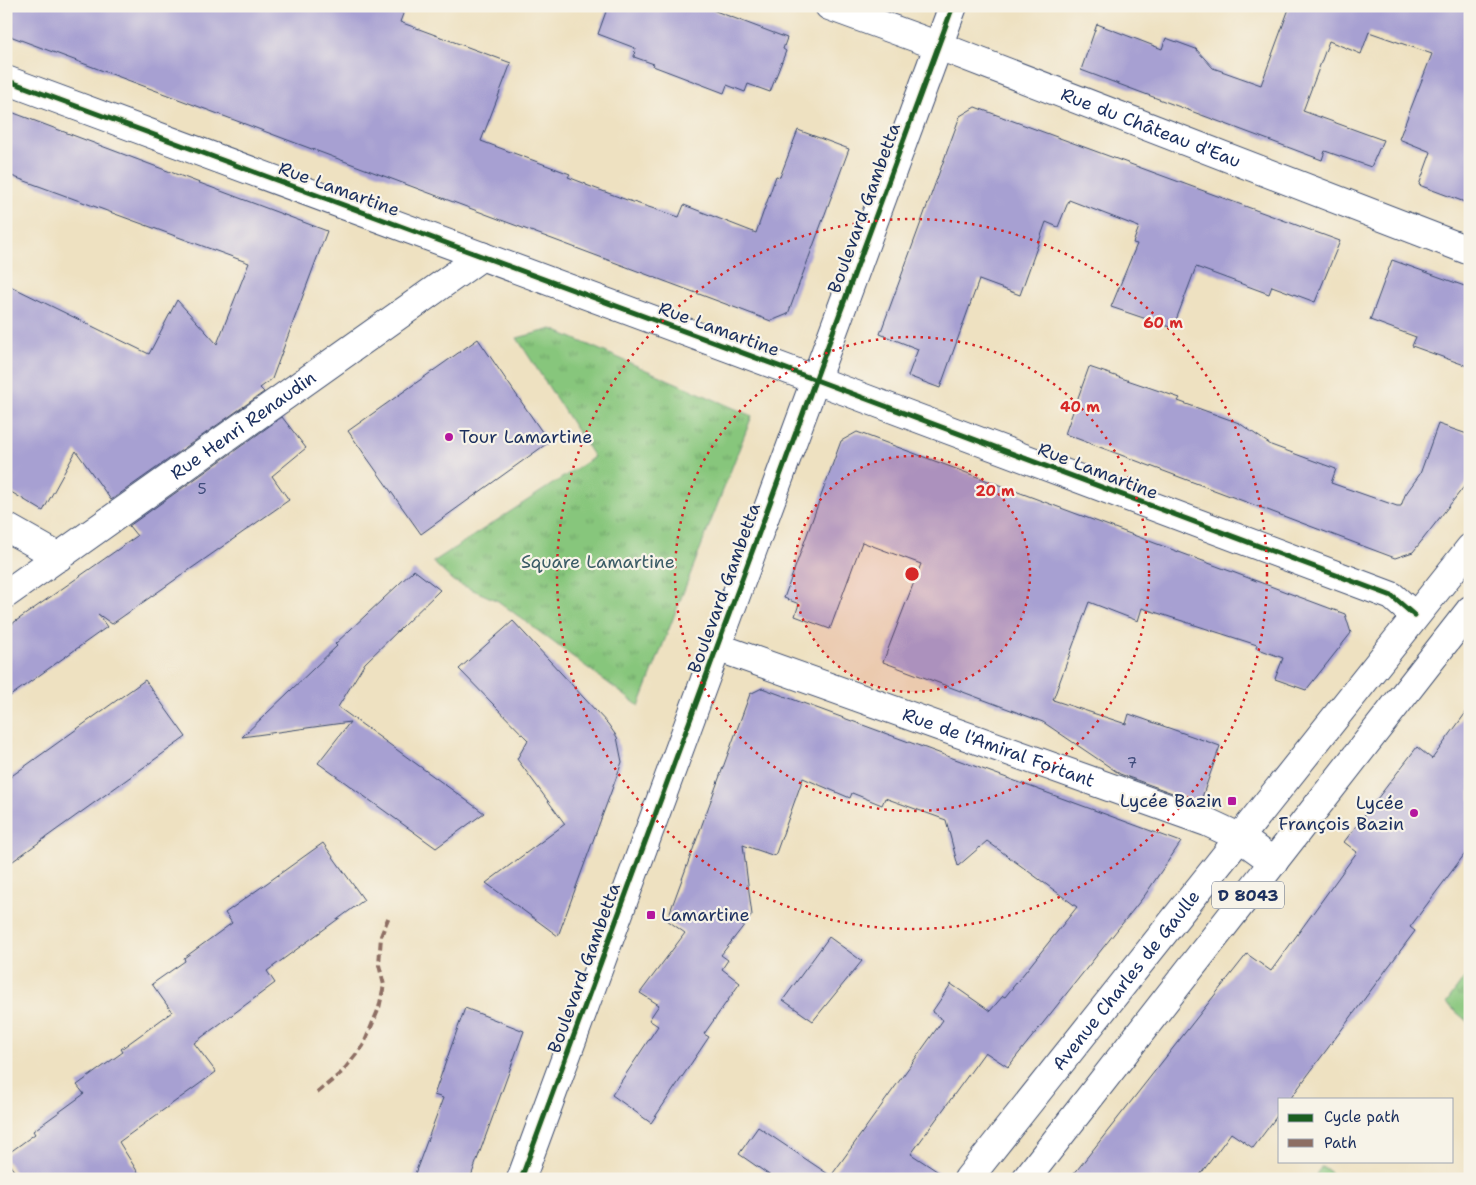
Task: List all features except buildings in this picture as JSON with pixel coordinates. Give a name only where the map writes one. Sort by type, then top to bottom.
[{"type":"street","name":"Rue du Château d'Eau","points":[[829,6],[938,46],[1470,251]]},
{"type":"street","name":"Boulevard Gambetta","points":[[522,1179],[953,6]]},
{"type":"street","name":"Rue Lamartine","points":[[6,80],[1392,596],[1415,616]]},
{"type":"street","name":"Rue Henri Renaudin","points":[[6,594],[482,256]]},
{"type":"street","points":[[6,527],[59,557]]},
{"type":"street","name":"Avenue Charles de Gaulle","points":[[968,1179],[1470,548]]},
{"type":"street","name":"D 8043","points":[[1026,1179],[1470,610]]},
{"type":"street","name":"Rue de l'Amiral Fortant","points":[[717,647],[1197,819],[1239,837],[1274,862]]},
{"type":"green space","name":"Square Lamartine","points":[[552,329],[752,416],[639,706],[498,601],[453,581],[433,562],[594,457],[517,338]]},
{"type":"green space","points":[[1470,970],[1470,1024],[1446,1003]]},
{"type":"green space","points":[[1322,1166],[1340,1179],[1313,1179]]},
{"type":"marked path","points":[[317,1093],[342,1072],[363,1046],[379,1008],[384,985],[379,965],[381,936],[389,916]]},
{"type":"cycle path","points":[[521,1179],[953,6]]},
{"type":"cycle path","points":[[6,80],[1392,596],[1415,616]]},
{"type":"place","name":"Tour Lamartine","points":[[449,437]]},
{"type":"place","name":"Lycée Bazin","points":[[1232,801]]},
{"type":"place","name":"Lycée François Bazin","points":[[1414,813]]},
{"type":"place","name":"Lamartine","points":[[651,915]]}]
